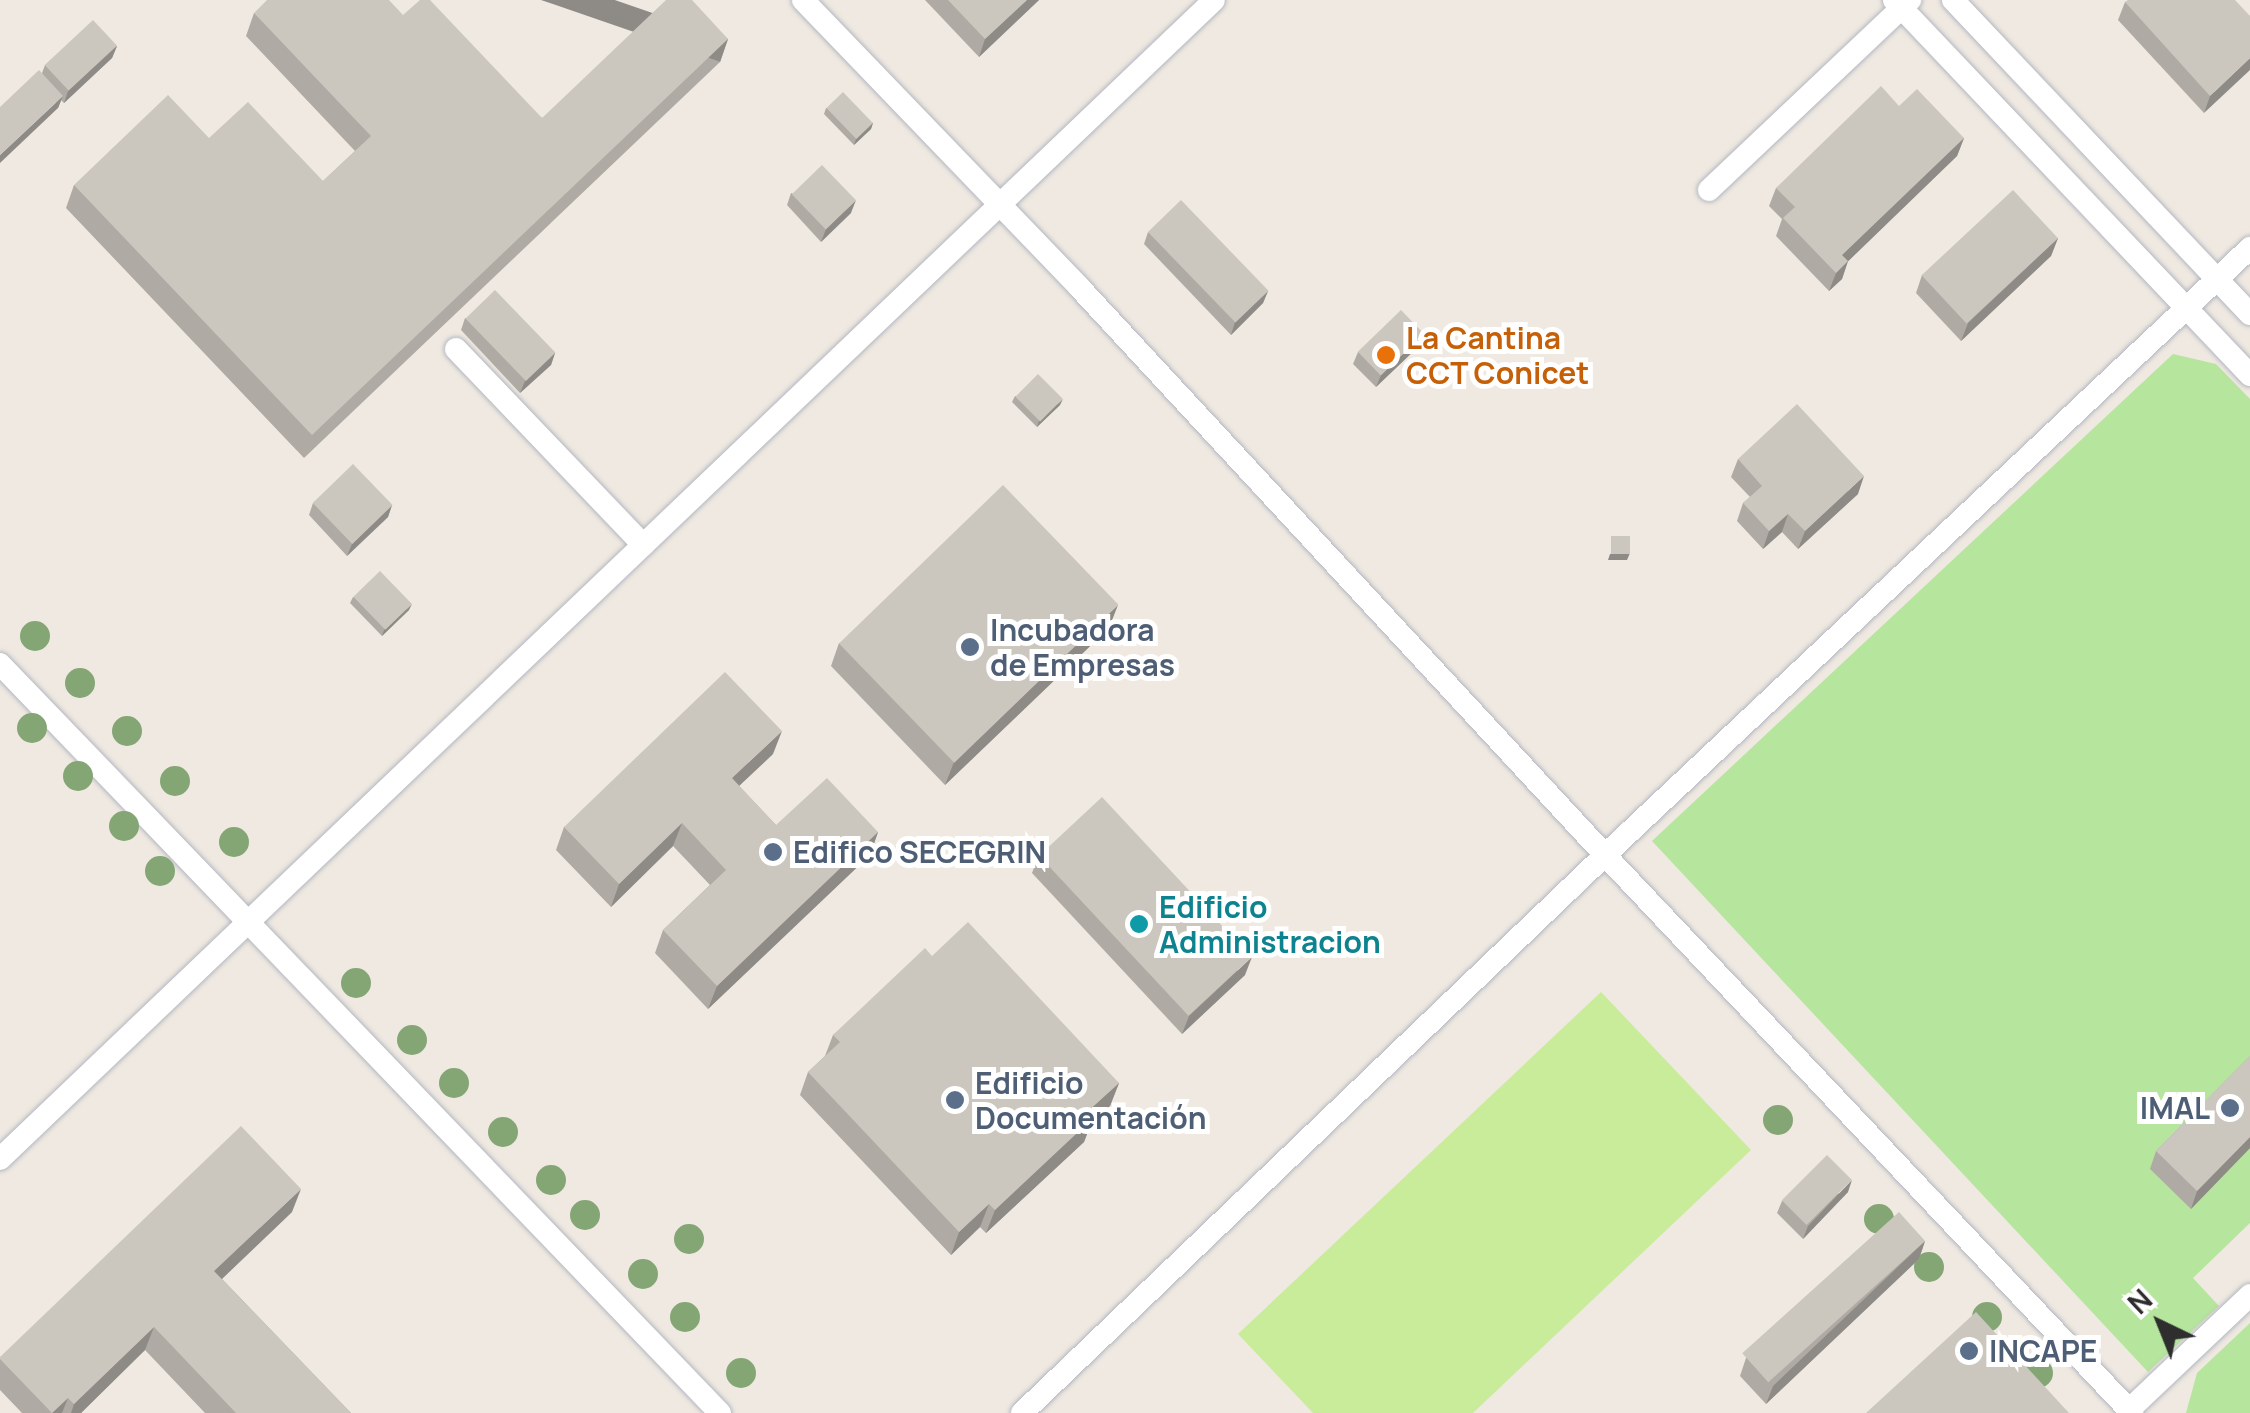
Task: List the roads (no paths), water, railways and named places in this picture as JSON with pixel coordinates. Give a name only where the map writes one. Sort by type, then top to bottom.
[{"type":"lane","points":[[803,0],[2130,1412],[2250,1296]]},
{"type":"lane","points":[[0,1159],[1214,0]]},
{"type":"lane","points":[[1953,0],[2250,314]]},
{"type":"lane","points":[[1709,190],[1902,3],[2250,376]]},
{"type":"lane","points":[[1022,1413],[1605,855],[2250,248]]},
{"type":"lane","points":[[456,348],[643,545]]},
{"type":"lane","points":[[0,664],[720,1413]]},
{"type":"place","name":"La Cantina CCT Conicet","points":[[1386,355]]},
{"type":"place","name":"Incubadora de Empresas","points":[[970,647]]},
{"type":"place","name":"Edifico SECEGRIN","points":[[773,852]]},
{"type":"place","name":"Edificio Administracion","points":[[1139,924]]},
{"type":"place","name":"Edificio Documentación","points":[[955,1100]]},
{"type":"place","name":"IMAL","points":[[2230,1108]]},
{"type":"place","name":"INCAPE","points":[[1969,1351]]}]
